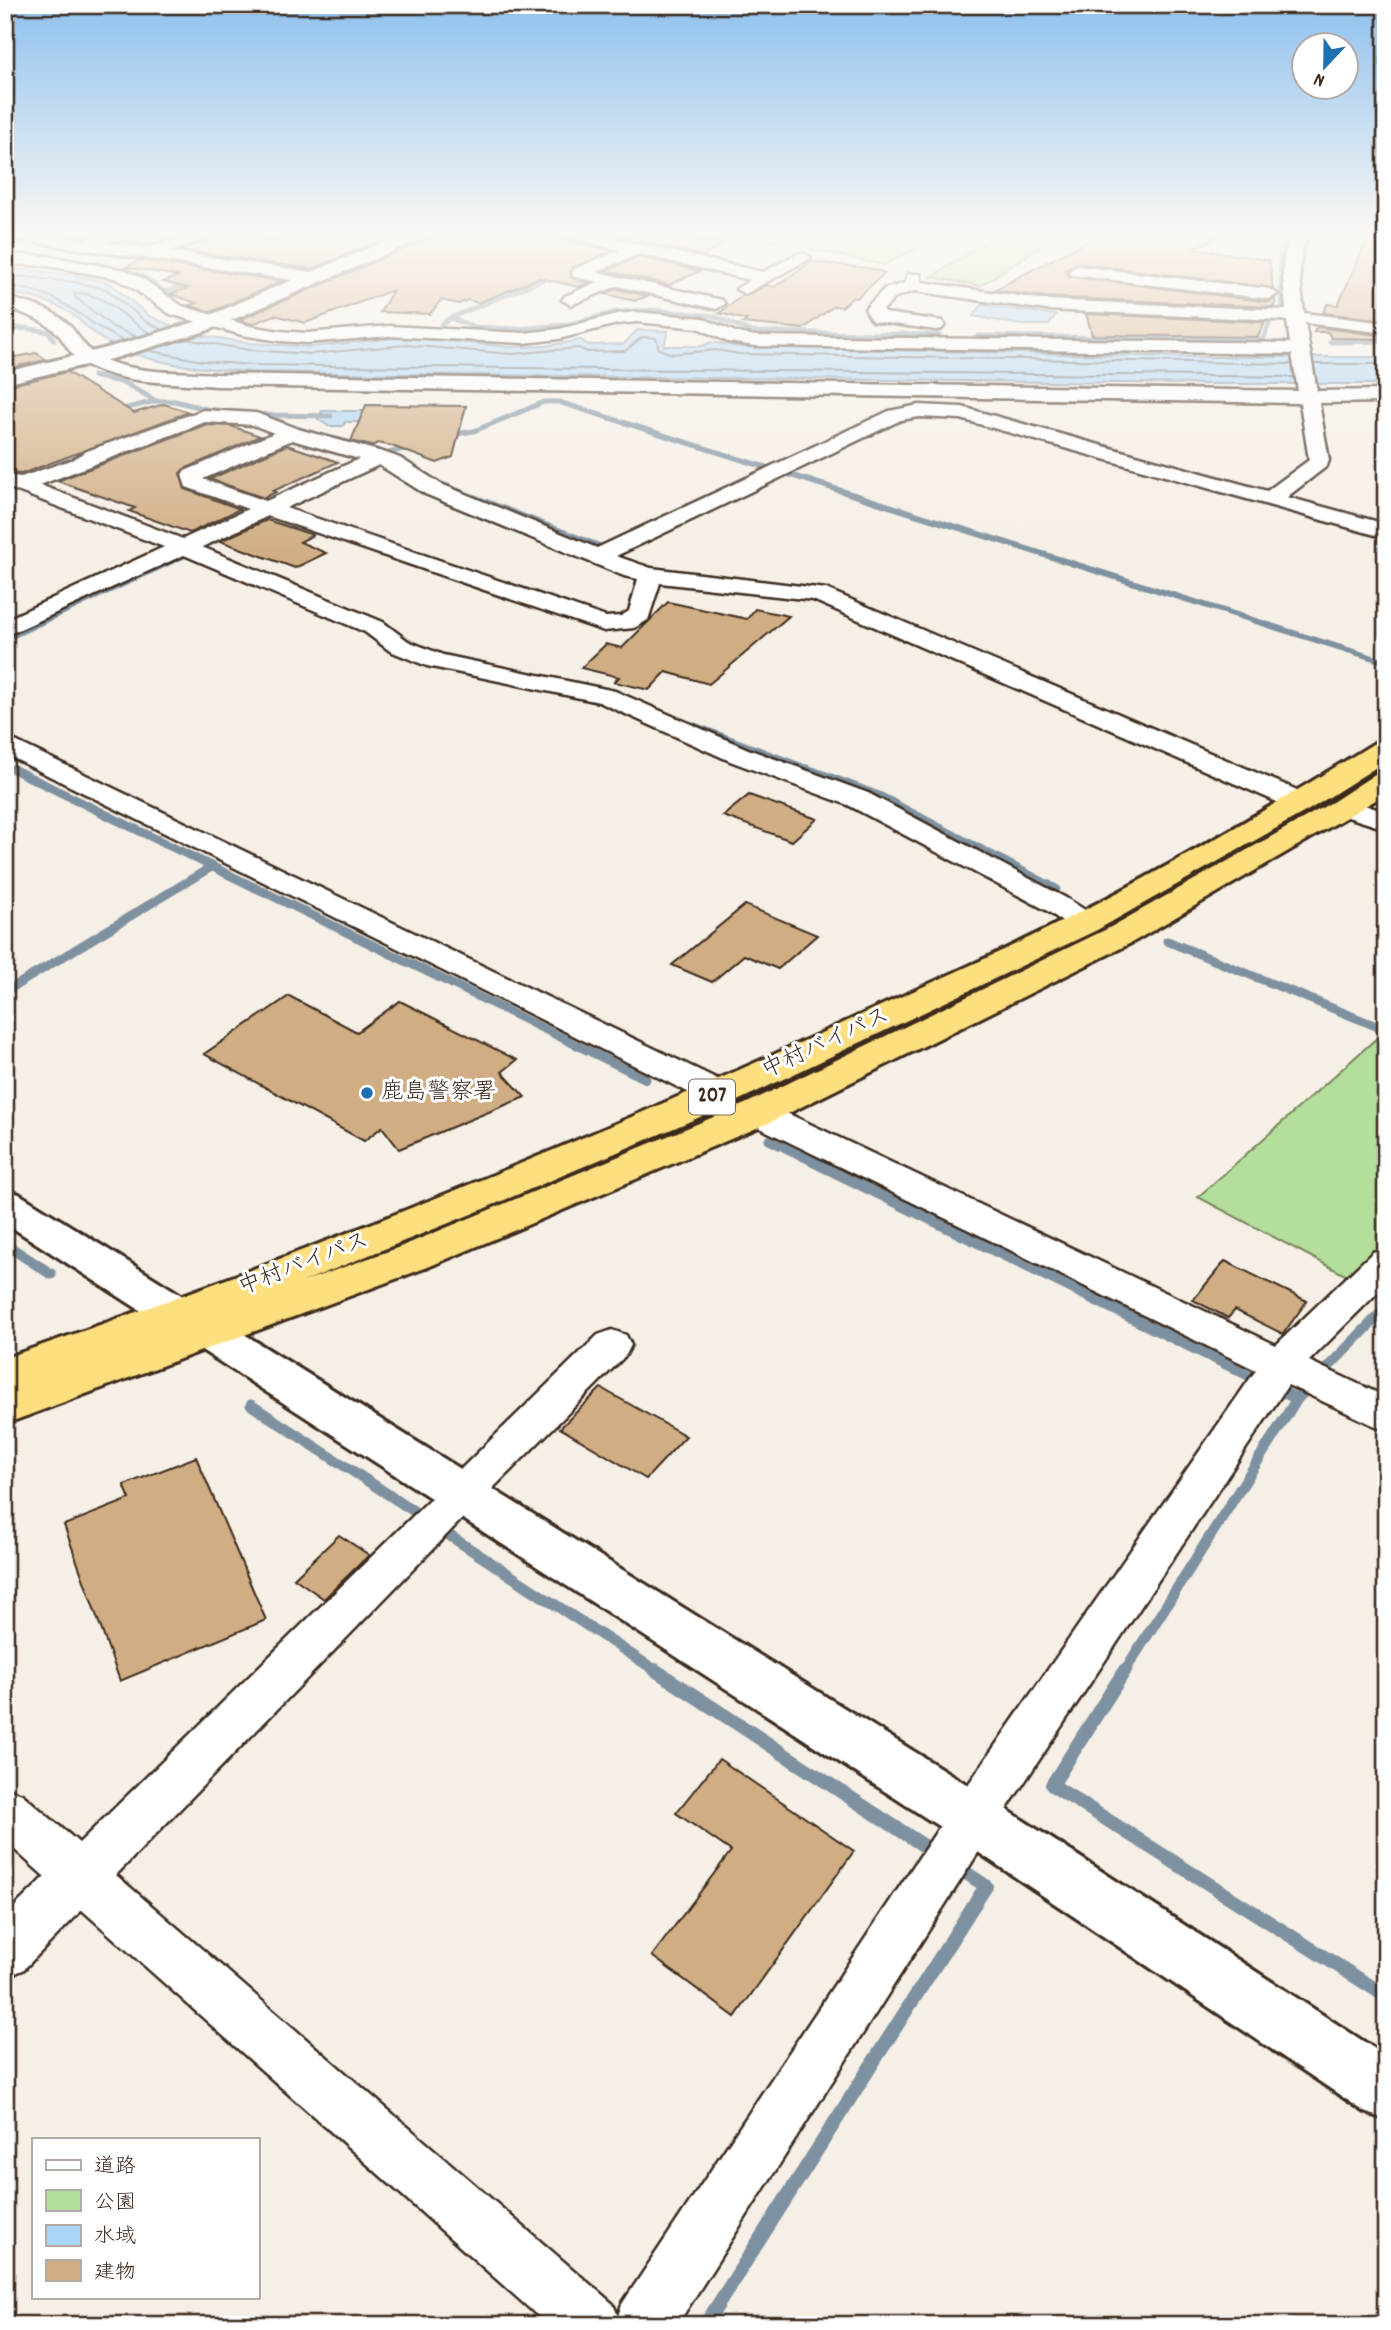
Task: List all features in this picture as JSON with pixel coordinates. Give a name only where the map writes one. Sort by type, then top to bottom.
[{"type":"highway","name":"中村バイパス","points":[[5,1407],[460,1203],[720,1094],[1084,923],[1301,802],[1386,748]]},
{"type":"highway","name":"中村バイパス","points":[[5,1375],[193,1325],[414,1257],[758,1113],[1121,935],[1345,807],[1386,780]]},
{"type":"street","points":[[69,342],[99,357],[115,369],[216,380],[1386,396]]},
{"type":"street","points":[[5,378],[99,357],[149,342]]},
{"type":"street","points":[[795,342],[1299,349]]},
{"type":"street","points":[[968,342],[973,345]]},
{"type":"street","points":[[1271,498],[1317,466],[1319,460],[1296,342]]},
{"type":"street","points":[[148,373],[210,387],[291,433],[386,460],[433,489],[650,575],[818,594],[1273,787],[1301,802]]},
{"type":"street","points":[[599,556],[895,415],[949,410],[1386,531]]},
{"type":"street","points":[[12,482],[81,463],[94,455],[203,416],[254,414]]},
{"type":"street","points":[[291,433],[192,475],[193,483],[604,624],[626,623],[640,615],[650,575]]},
{"type":"street","points":[[5,629],[190,550],[386,460]]},
{"type":"street","points":[[12,482],[190,550],[374,627],[399,646],[436,661],[606,696],[739,755],[858,799],[1056,904],[1084,923]]},
{"type":"street","points":[[5,744],[720,1094]]},
{"type":"street","points":[[1345,807],[1386,821]]},
{"type":"street","points":[[758,1113],[1271,1380],[1340,1392],[1386,1415]]},
{"type":"street","points":[[5,1204],[193,1325],[441,1513],[953,1848],[1386,2091]]},
{"type":"street","points":[[643,2325],[953,1848],[1271,1380],[1386,1261]]},
{"type":"street","points":[[5,1952],[441,1513],[612,1345]]},
{"type":"street","points":[[5,1810],[593,2325]]},
{"type":"green space","points":[[1378,1037],[1386,1040],[1386,1239],[1347,1276],[1198,1197]]},
{"type":"water","points":[[107,342],[242,342],[311,347],[361,342],[455,342],[511,347],[571,342],[583,342],[588,345],[665,342],[664,346],[703,346],[711,342],[739,347],[1206,357],[1386,357],[1386,384],[251,372],[158,361]]},
{"type":"water","points":[[322,411],[402,411],[399,422],[345,422],[343,426],[328,426],[318,419]]},
{"type":"building","points":[[36,353],[47,360],[5,369],[5,359]]},
{"type":"building","points":[[67,372],[134,413],[164,404],[189,412],[21,474],[5,472],[5,386]]},
{"type":"building","points":[[366,405],[466,406],[453,457],[437,463],[392,446],[378,443],[372,446],[351,441]]},
{"type":"building","points":[[205,425],[231,426],[260,436],[180,473],[185,489],[240,509],[190,533],[129,511],[135,508],[57,481]]},
{"type":"building","points":[[287,445],[338,462],[273,491],[276,492],[264,498],[210,479]]},
{"type":"building","points":[[267,520],[313,535],[300,542],[326,553],[295,568],[220,541]]},
{"type":"building","points":[[668,602],[747,619],[755,609],[789,616],[709,684],[666,672],[649,690],[614,682],[619,677],[581,668],[606,644],[622,648]]},
{"type":"building","points":[[749,795],[817,819],[792,841],[723,816]]},
{"type":"building","points":[[745,905],[817,935],[778,969],[744,955],[712,982],[672,965]]},
{"type":"building","points":[[289,996],[357,1032],[400,1001],[517,1060],[502,1072],[525,1097],[399,1149],[382,1127],[364,1141],[204,1054]]},
{"type":"building","points":[[1225,1261],[1307,1301],[1283,1334],[1235,1310],[1228,1318],[1193,1300]]},
{"type":"building","points":[[601,1388],[686,1436],[646,1479],[560,1428]]},
{"type":"building","points":[[196,1457],[266,1620],[120,1681],[64,1525],[130,1499],[124,1485]]},
{"type":"building","points":[[339,1535],[369,1555],[324,1599],[294,1578]]},
{"type":"building","points":[[719,1759],[854,1851],[735,2017],[652,1956],[731,1851],[676,1813]]},
{"type":"waterway","points":[[1330,342],[1345,342]]},
{"type":"waterway","points":[[93,376],[125,383],[156,401]]},
{"type":"waterway","points":[[115,411],[156,401]]},
{"type":"waterway","points":[[156,401],[175,401],[206,409],[268,415],[331,416]]},
{"type":"waterway","points":[[449,435],[474,431],[544,402],[559,402],[768,468]]},
{"type":"waterway","points":[[269,416],[305,431],[380,451],[415,468]]},
{"type":"waterway","points":[[389,453],[415,446]]},
{"type":"waterway","points":[[412,466],[438,483],[599,546]]},
{"type":"waterway","points":[[762,466],[1386,662]]},
{"type":"waterway","points":[[5,639],[277,512]]},
{"type":"waterway","points":[[678,719],[812,770]]},
{"type":"waterway","points":[[5,765],[16,770]]},
{"type":"waterway","points":[[13,769],[212,867]]},
{"type":"waterway","points":[[807,769],[881,797],[1056,889]]},
{"type":"waterway","points":[[5,992],[212,867]]},
{"type":"waterway","points":[[212,867],[646,1079]]},
{"type":"waterway","points":[[1167,941],[1386,1030]]},
{"type":"waterway","points":[[769,1140],[816,1163]]},
{"type":"waterway","points":[[812,1161],[1297,1399]]},
{"type":"waterway","points":[[5,1244],[51,1274]]},
{"type":"waterway","points":[[1297,1399],[1386,1308]]},
{"type":"waterway","points":[[1124,1672],[1297,1399]]},
{"type":"waterway","points":[[251,1405],[426,1519]]},
{"type":"waterway","points":[[438,1528],[658,1672]]},
{"type":"waterway","points":[[655,1670],[935,1853]]},
{"type":"waterway","points":[[1125,1670],[1052,1785],[1386,1996]]},
{"type":"waterway","points":[[705,2325],[986,1886],[957,1867]]},
{"type":"place","name":"鹿島警察署","points":[[367,1093]]}]
